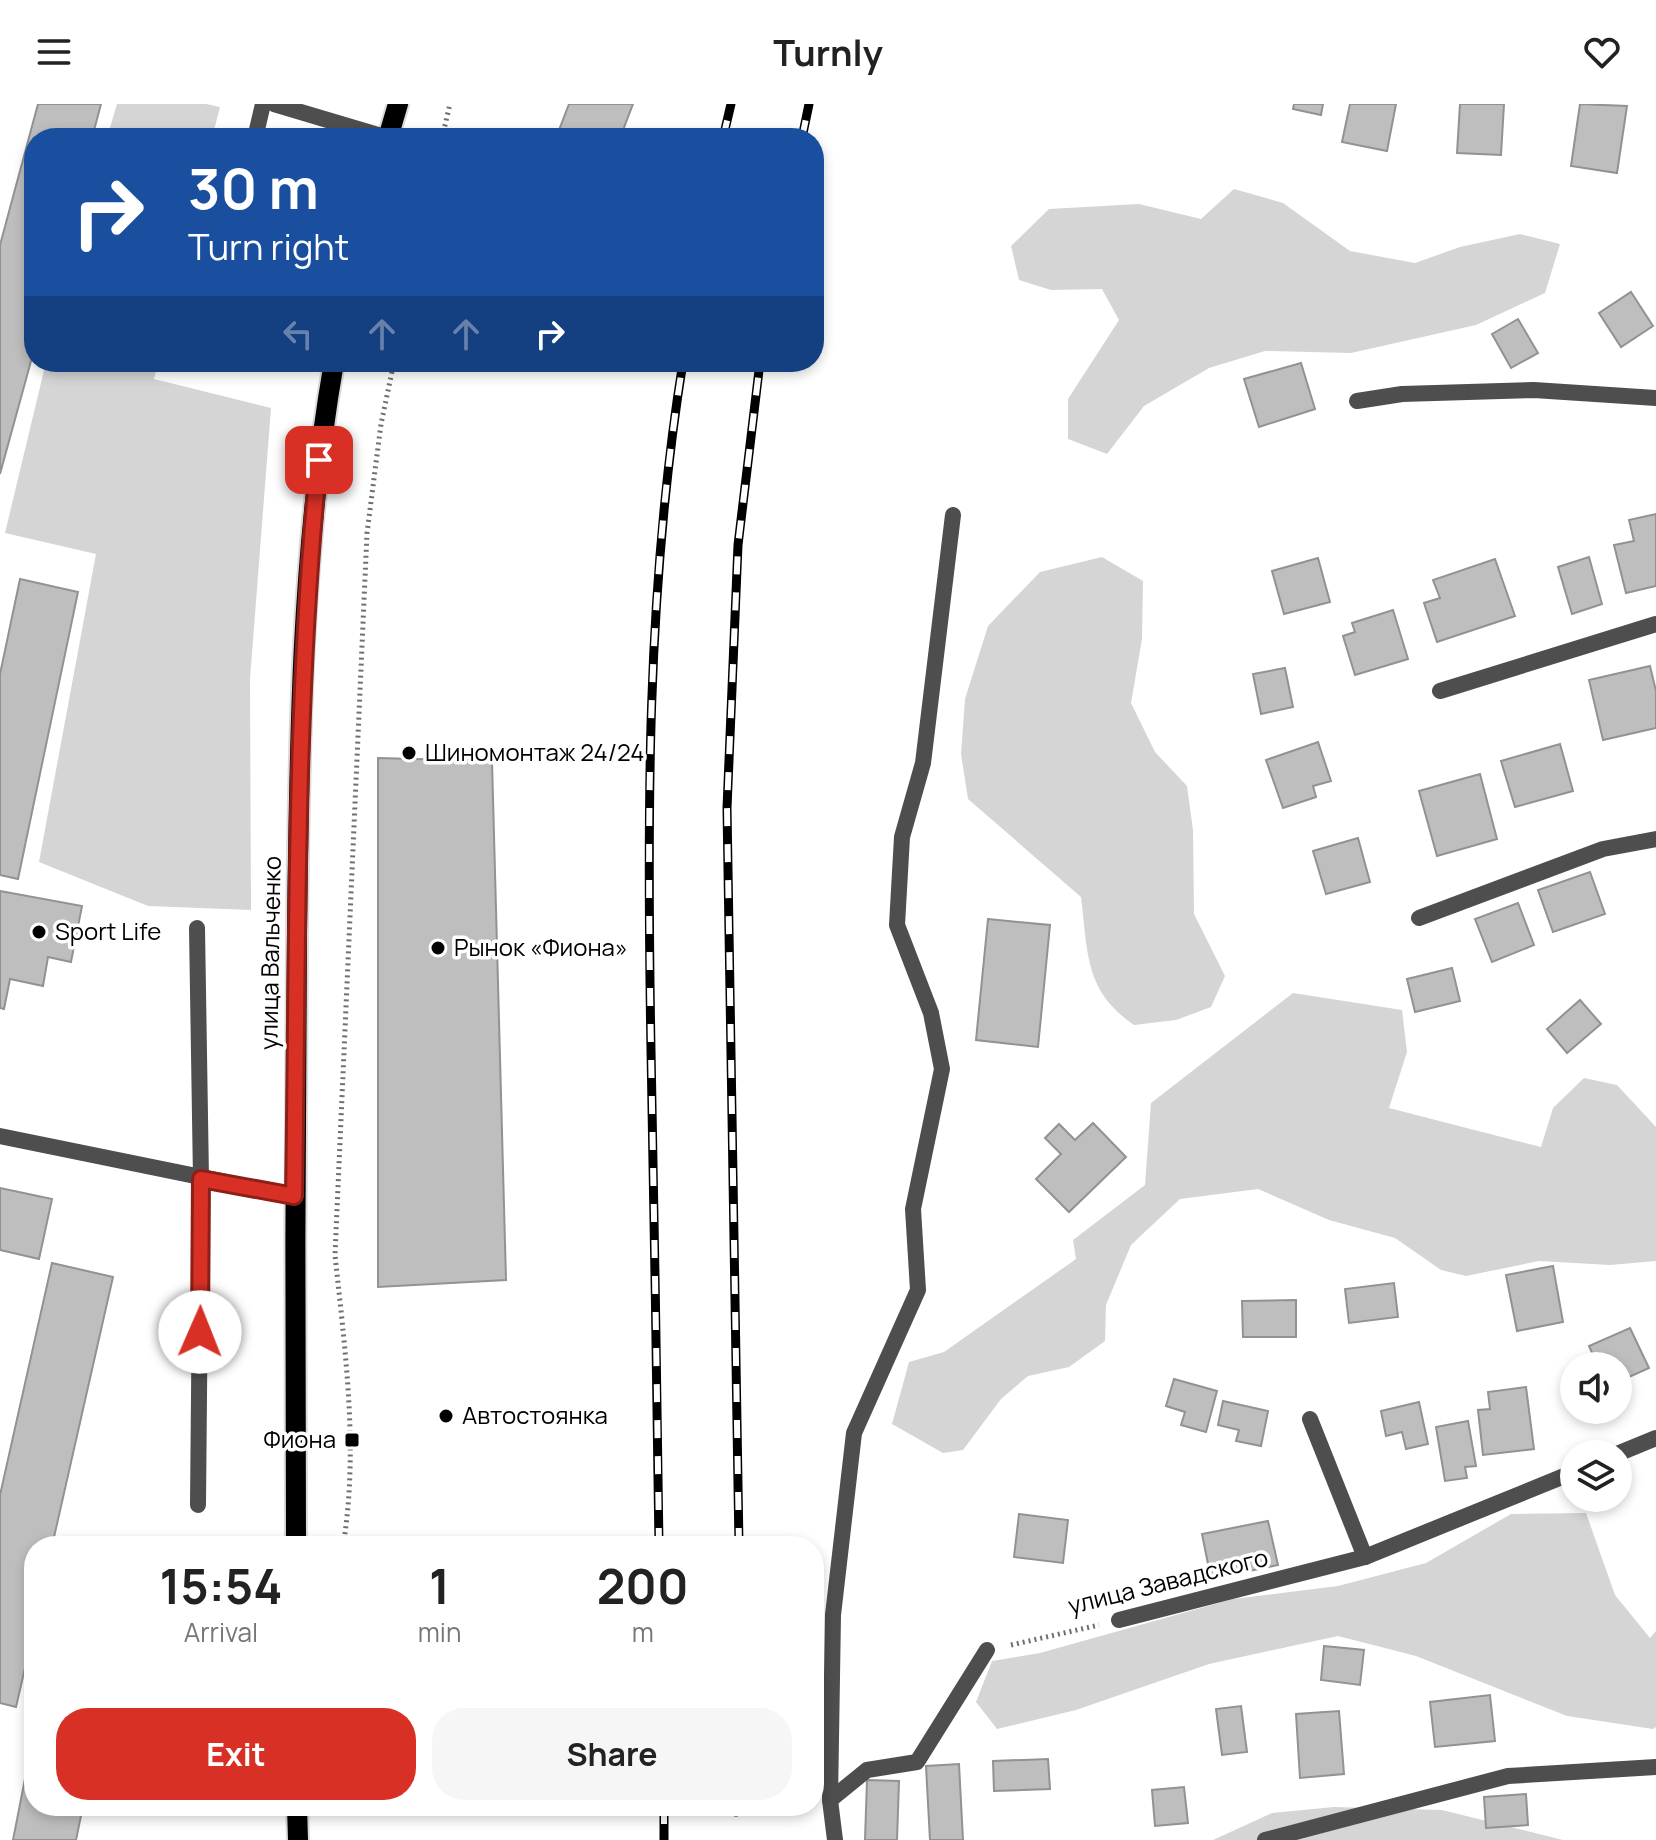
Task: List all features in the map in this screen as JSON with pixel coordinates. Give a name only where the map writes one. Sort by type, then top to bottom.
[{"type":"main road","points":[[391,128],[398,104]]},
{"type":"main road","name":"улица Вальченко","points":[[296,1536],[294,1196],[298,797],[304,647],[320,449],[332,372]]},
{"type":"main road","points":[[297,1816],[298,1840]]},
{"type":"street","points":[[257,128],[263,104]]},
{"type":"street","points":[[274,104],[354,128]]},
{"type":"street","points":[[1357,401],[1402,394],[1534,390],[1656,398]]},
{"type":"street","points":[[835,1840],[830,1800],[833,1615],[854,1433],[918,1290],[913,1209],[942,1069],[931,1013],[897,925],[902,837],[923,763],[953,515]]},
{"type":"street","points":[[1440,691],[1656,624]]},
{"type":"street","points":[[1419,918],[1603,849],[1656,839]]},
{"type":"street","points":[[197,928],[201,1179],[198,1505]]},
{"type":"street","points":[[0,1136],[294,1196]]},
{"type":"street","points":[[1310,1419],[1365,1557]]},
{"type":"street","points":[[1632,1448],[1656,1438]]},
{"type":"street","name":"улица Завадского","points":[[1119,1620],[1365,1557],[1560,1478]]},
{"type":"street","points":[[830,1800],[867,1770],[917,1762],[987,1650]]},
{"type":"street","points":[[1265,1840],[1508,1776],[1656,1767]]},
{"type":"path","points":[[444,128],[450,104]]},
{"type":"path","points":[[345,1536],[350,1512],[350,1475],[335,1239],[367,533],[381,424],[392,372]]},
{"type":"path","name":"улица Завадского","points":[[987,1650],[1119,1620]]},
{"type":"shaded area","points":[[117,104],[206,104],[220,107],[215,128],[110,128]]},
{"type":"shaded area","points":[[1234,189],[1283,203],[1350,251],[1415,263],[1460,247],[1520,234],[1560,244],[1545,293],[1476,325],[1351,353],[1265,351],[1209,368],[1144,406],[1107,454],[1068,439],[1068,399],[1119,320],[1102,289],[1051,290],[1019,280],[1011,246],[1049,209],[1139,204],[1201,219]]},
{"type":"shaded area","points":[[44,372],[156,372],[154,379],[271,408],[250,679],[251,910],[148,906],[39,862],[96,554],[5,533]]},
{"type":"shaded area","points":[[1102,557],[1143,581],[1142,639],[1131,703],[1155,752],[1187,786],[1193,830],[1194,914],[1225,976],[1211,1007],[1176,1020],[1134,1025],[1118,1012],[1097,984],[1088,953],[1081,897],[968,799],[961,754],[965,699],[988,626],[1040,572]]},
{"type":"shaded area","points":[[1293,993],[1402,1010],[1407,1052],[1389,1108],[1541,1147],[1553,1108],[1584,1078],[1617,1085],[1656,1127],[1656,1261],[1610,1265],[1539,1261],[1466,1276],[1441,1270],[1395,1238],[1329,1220],[1258,1189],[1180,1199],[1131,1245],[1106,1305],[1105,1341],[1069,1367],[1028,1376],[1001,1399],[963,1450],[943,1453],[892,1424],[909,1362],[944,1352],[1076,1259],[1073,1240],[1145,1185],[1151,1103]]},
{"type":"shaded area","points":[[1586,1513],[1615,1595],[1650,1638],[1656,1631],[1656,1727],[1653,1729],[1567,1716],[1416,1656],[1338,1636],[1209,1664],[1076,1710],[997,1729],[976,1702],[992,1661],[1040,1653],[1233,1599],[1338,1586],[1426,1563],[1511,1514]]},
{"type":"shaded area","points":[[1334,1807],[1442,1810],[1563,1840],[1213,1840],[1272,1813]]},
{"type":"building","points":[[38,104],[101,104],[95,128],[32,128]]},
{"type":"building","points":[[569,104],[633,104],[624,128],[560,128]]},
{"type":"building","points":[[1294,104],[1323,104],[1321,115],[1293,109]]},
{"type":"building","points":[[1350,104],[1396,104],[1387,151],[1342,142]]},
{"type":"building","points":[[1460,104],[1504,104],[1501,155],[1457,153]]},
{"type":"building","points":[[1580,104],[1627,106],[1617,173],[1571,166]]},
{"type":"building","points":[[24,156],[24,372],[28,372],[0,474],[0,245]]},
{"type":"building","points":[[1631,292],[1653,326],[1621,347],[1599,313]]},
{"type":"building","points":[[1518,319],[1538,353],[1511,368],[1492,334]]},
{"type":"building","points":[[1301,363],[1315,409],[1259,427],[1244,379]]},
{"type":"building","points":[[1656,514],[1656,586],[1626,593],[1614,545],[1634,541],[1629,520]]},
{"type":"building","points":[[1589,557],[1602,604],[1572,614],[1558,567]]},
{"type":"building","points":[[1318,558],[1330,602],[1284,614],[1272,571]]},
{"type":"building","points":[[1495,559],[1515,616],[1437,642],[1424,603],[1440,598],[1433,580]]},
{"type":"building","points":[[20,579],[78,592],[18,879],[0,875],[0,674]]},
{"type":"building","points":[[1393,610],[1408,659],[1355,675],[1343,636],[1355,632],[1352,623]]},
{"type":"building","points":[[1650,666],[1656,691],[1656,728],[1603,740],[1589,680]]},
{"type":"building","points":[[1285,668],[1293,707],[1261,714],[1253,674]]},
{"type":"building","points":[[1318,742],[1331,781],[1313,786],[1316,797],[1283,808],[1266,760]]},
{"type":"building","points":[[1560,744],[1573,791],[1515,807],[1501,761]]},
{"type":"building","name":"Рынок «Фиона»","points":[[378,758],[492,761],[506,1280],[378,1287]]},
{"type":"building","points":[[1480,774],[1497,839],[1437,856],[1419,791]]},
{"type":"building","points":[[1358,838],[1370,882],[1326,894],[1313,851]]},
{"type":"building","points":[[1590,872],[1605,914],[1553,932],[1538,890]]},
{"type":"building","name":"Sport Life","points":[[0,891],[82,906],[71,962],[48,957],[43,986],[10,979],[4,1009],[0,1008]]},
{"type":"building","points":[[1518,903],[1534,945],[1492,962],[1475,919]]},
{"type":"building","points":[[988,919],[1050,925],[1038,1047],[976,1040]]},
{"type":"building","points":[[1452,968],[1460,1001],[1415,1012],[1407,979]]},
{"type":"building","points":[[1580,1000],[1601,1024],[1567,1053],[1547,1029]]},
{"type":"building","points":[[1093,1123],[1126,1157],[1069,1212],[1036,1179],[1061,1154],[1045,1138],[1059,1124],[1075,1140]]},
{"type":"building","points":[[0,1188],[52,1199],[39,1259],[0,1250]]},
{"type":"building","points":[[52,1263],[113,1277],[54,1536],[24,1536],[24,1672],[16,1707],[0,1703],[0,1495]]},
{"type":"building","points":[[1553,1266],[1563,1322],[1517,1331],[1506,1275]]},
{"type":"building","points":[[1394,1283],[1398,1317],[1349,1323],[1345,1289]]},
{"type":"building","points":[[1296,1300],[1296,1337],[1243,1337],[1242,1301]]},
{"type":"building","points":[[1630,1328],[1649,1368],[1632,1376],[1632,1352],[1592,1352],[1589,1346]]},
{"type":"building","points":[[1174,1379],[1217,1391],[1206,1432],[1181,1425],[1185,1412],[1166,1406]]},
{"type":"building","points":[[1526,1387],[1534,1449],[1483,1455],[1478,1410],[1490,1409],[1488,1392]]},
{"type":"building","points":[[1223,1401],[1268,1411],[1261,1446],[1236,1441],[1239,1430],[1218,1425]]},
{"type":"building","points":[[1419,1402],[1428,1444],[1406,1449],[1402,1432],[1386,1436],[1381,1411]]},
{"type":"building","points":[[1468,1421],[1476,1466],[1465,1467],[1467,1478],[1445,1481],[1436,1427]]},
{"type":"building","points":[[1019,1514],[1068,1520],[1063,1563],[1014,1557]]},
{"type":"building","points":[[1268,1521],[1278,1565],[1211,1579],[1202,1534]]},
{"type":"building","points":[[1324,1646],[1364,1650],[1360,1685],[1321,1680]]},
{"type":"building","points":[[1490,1695],[1495,1741],[1435,1747],[1430,1702]]},
{"type":"building","points":[[1241,1706],[1247,1752],[1222,1755],[1216,1709]]},
{"type":"building","points":[[1339,1711],[1344,1774],[1300,1778],[1296,1714]]},
{"type":"building","points":[[1048,1759],[1050,1789],[994,1791],[993,1761]]},
{"type":"building","points":[[959,1764],[963,1840],[930,1840],[926,1766]]},
{"type":"building","points":[[867,1780],[899,1781],[897,1840],[865,1840]]},
{"type":"building","points":[[24,1784],[24,1816],[81,1816],[76,1840],[13,1840]]},
{"type":"building","points":[[1184,1787],[1188,1823],[1155,1826],[1152,1790]]},
{"type":"building","points":[[1526,1794],[1528,1825],[1486,1828],[1484,1797]]},
{"type":"railway","points":[[725,128],[731,104]]},
{"type":"railway","points":[[804,128],[809,104]]},
{"type":"railway","points":[[659,1536],[650,791],[662,533],[682,372]]},
{"type":"railway","points":[[739,1536],[727,808],[738,545],[759,372]]},
{"type":"railway","points":[[664,1816],[664,1840]]},
{"type":"place","name":"Шиномонтаж 24/24","points":[[409,753]]},
{"type":"place","name":"Sport Life","points":[[39,932]]},
{"type":"place","name":"Рынок «Фиона»","points":[[438,948]]},
{"type":"place","name":"Автостоянка","points":[[446,1416]]},
{"type":"place","name":"Фиона","points":[[352,1440]]},
{"type":"route","points":[[200,1332],[201,1179],[294,1196],[298,797],[304,647],[319,460]]}]
